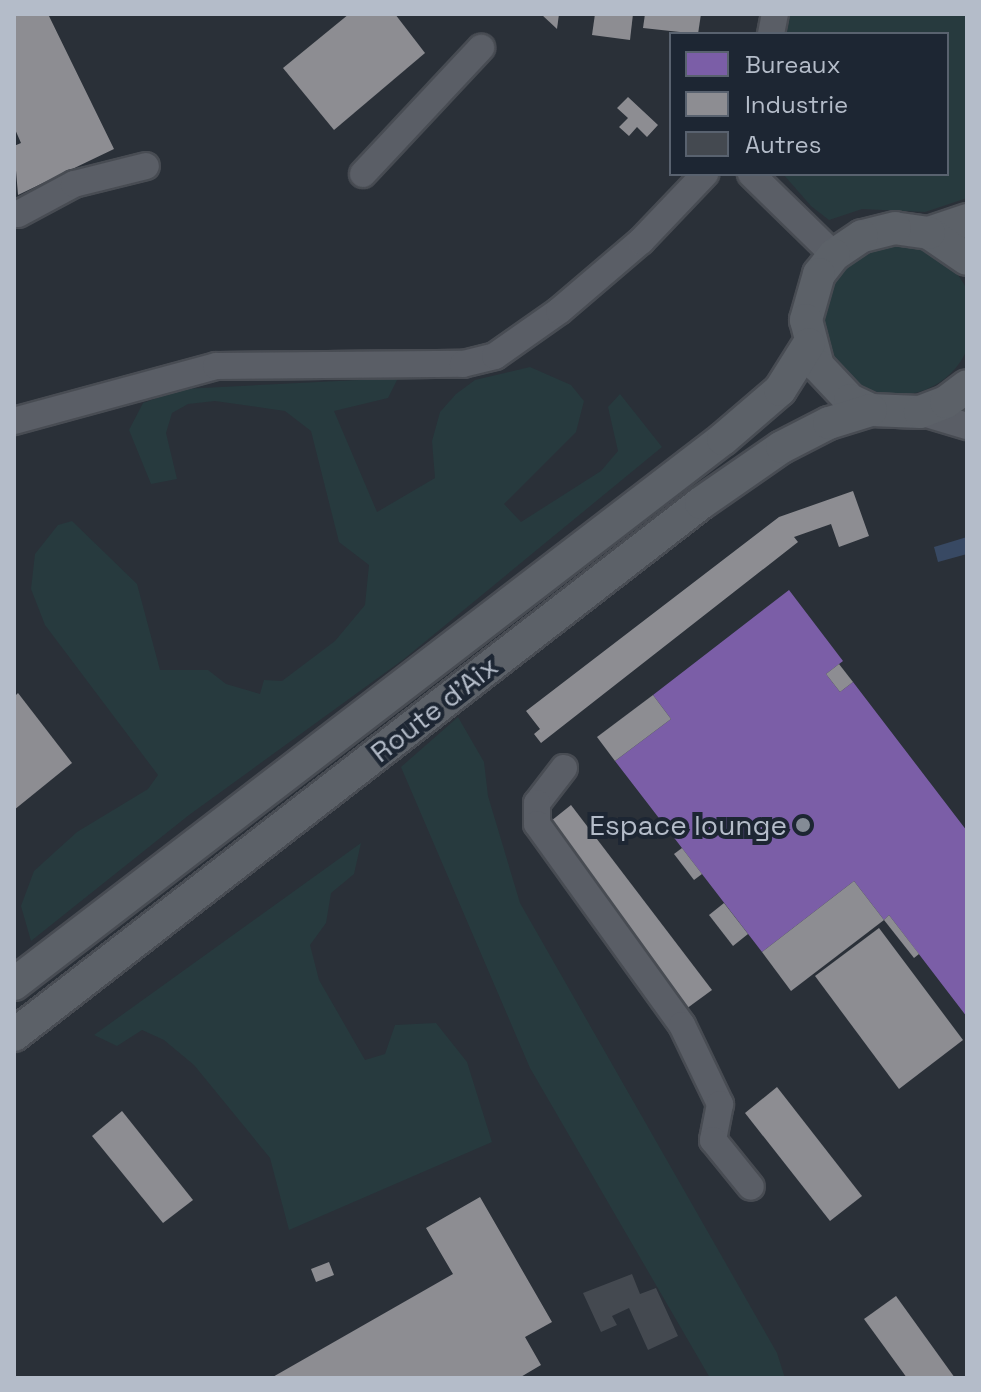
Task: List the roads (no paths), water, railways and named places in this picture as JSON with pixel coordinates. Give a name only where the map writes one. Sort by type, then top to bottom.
[{"type":"main road","points":[[929,233],[967,220]]},
{"type":"main road","points":[[967,259],[929,233],[895,228],[862,236],[834,255],[810,296],[809,344],[832,385],[871,410],[920,412],[946,402],[967,386]]},
{"type":"main road","name":"Route d'Aix","points":[[14,984],[723,439],[780,390],[809,344]]},
{"type":"main road","name":"Route d'Aix","points":[[14,1035],[701,503],[782,447],[829,423],[871,410]]},
{"type":"street","points":[[363,174],[481,48]]},
{"type":"street","points":[[18,214],[74,184],[146,166]]},
{"type":"street","points":[[14,421],[216,366],[463,364],[495,356],[559,311],[641,241],[703,176]]},
{"type":"street","points":[[753,176],[834,255]]},
{"type":"street","points":[[920,412],[967,426]]},
{"type":"street","points":[[564,768],[537,803],[537,824],[682,1025],[720,1104],[713,1140],[751,1187]]},
{"type":"water","points":[[967,537],[967,554],[938,562],[934,547]]},
{"type":"place","name":"Espace lounge","points":[[803,825]]}]
